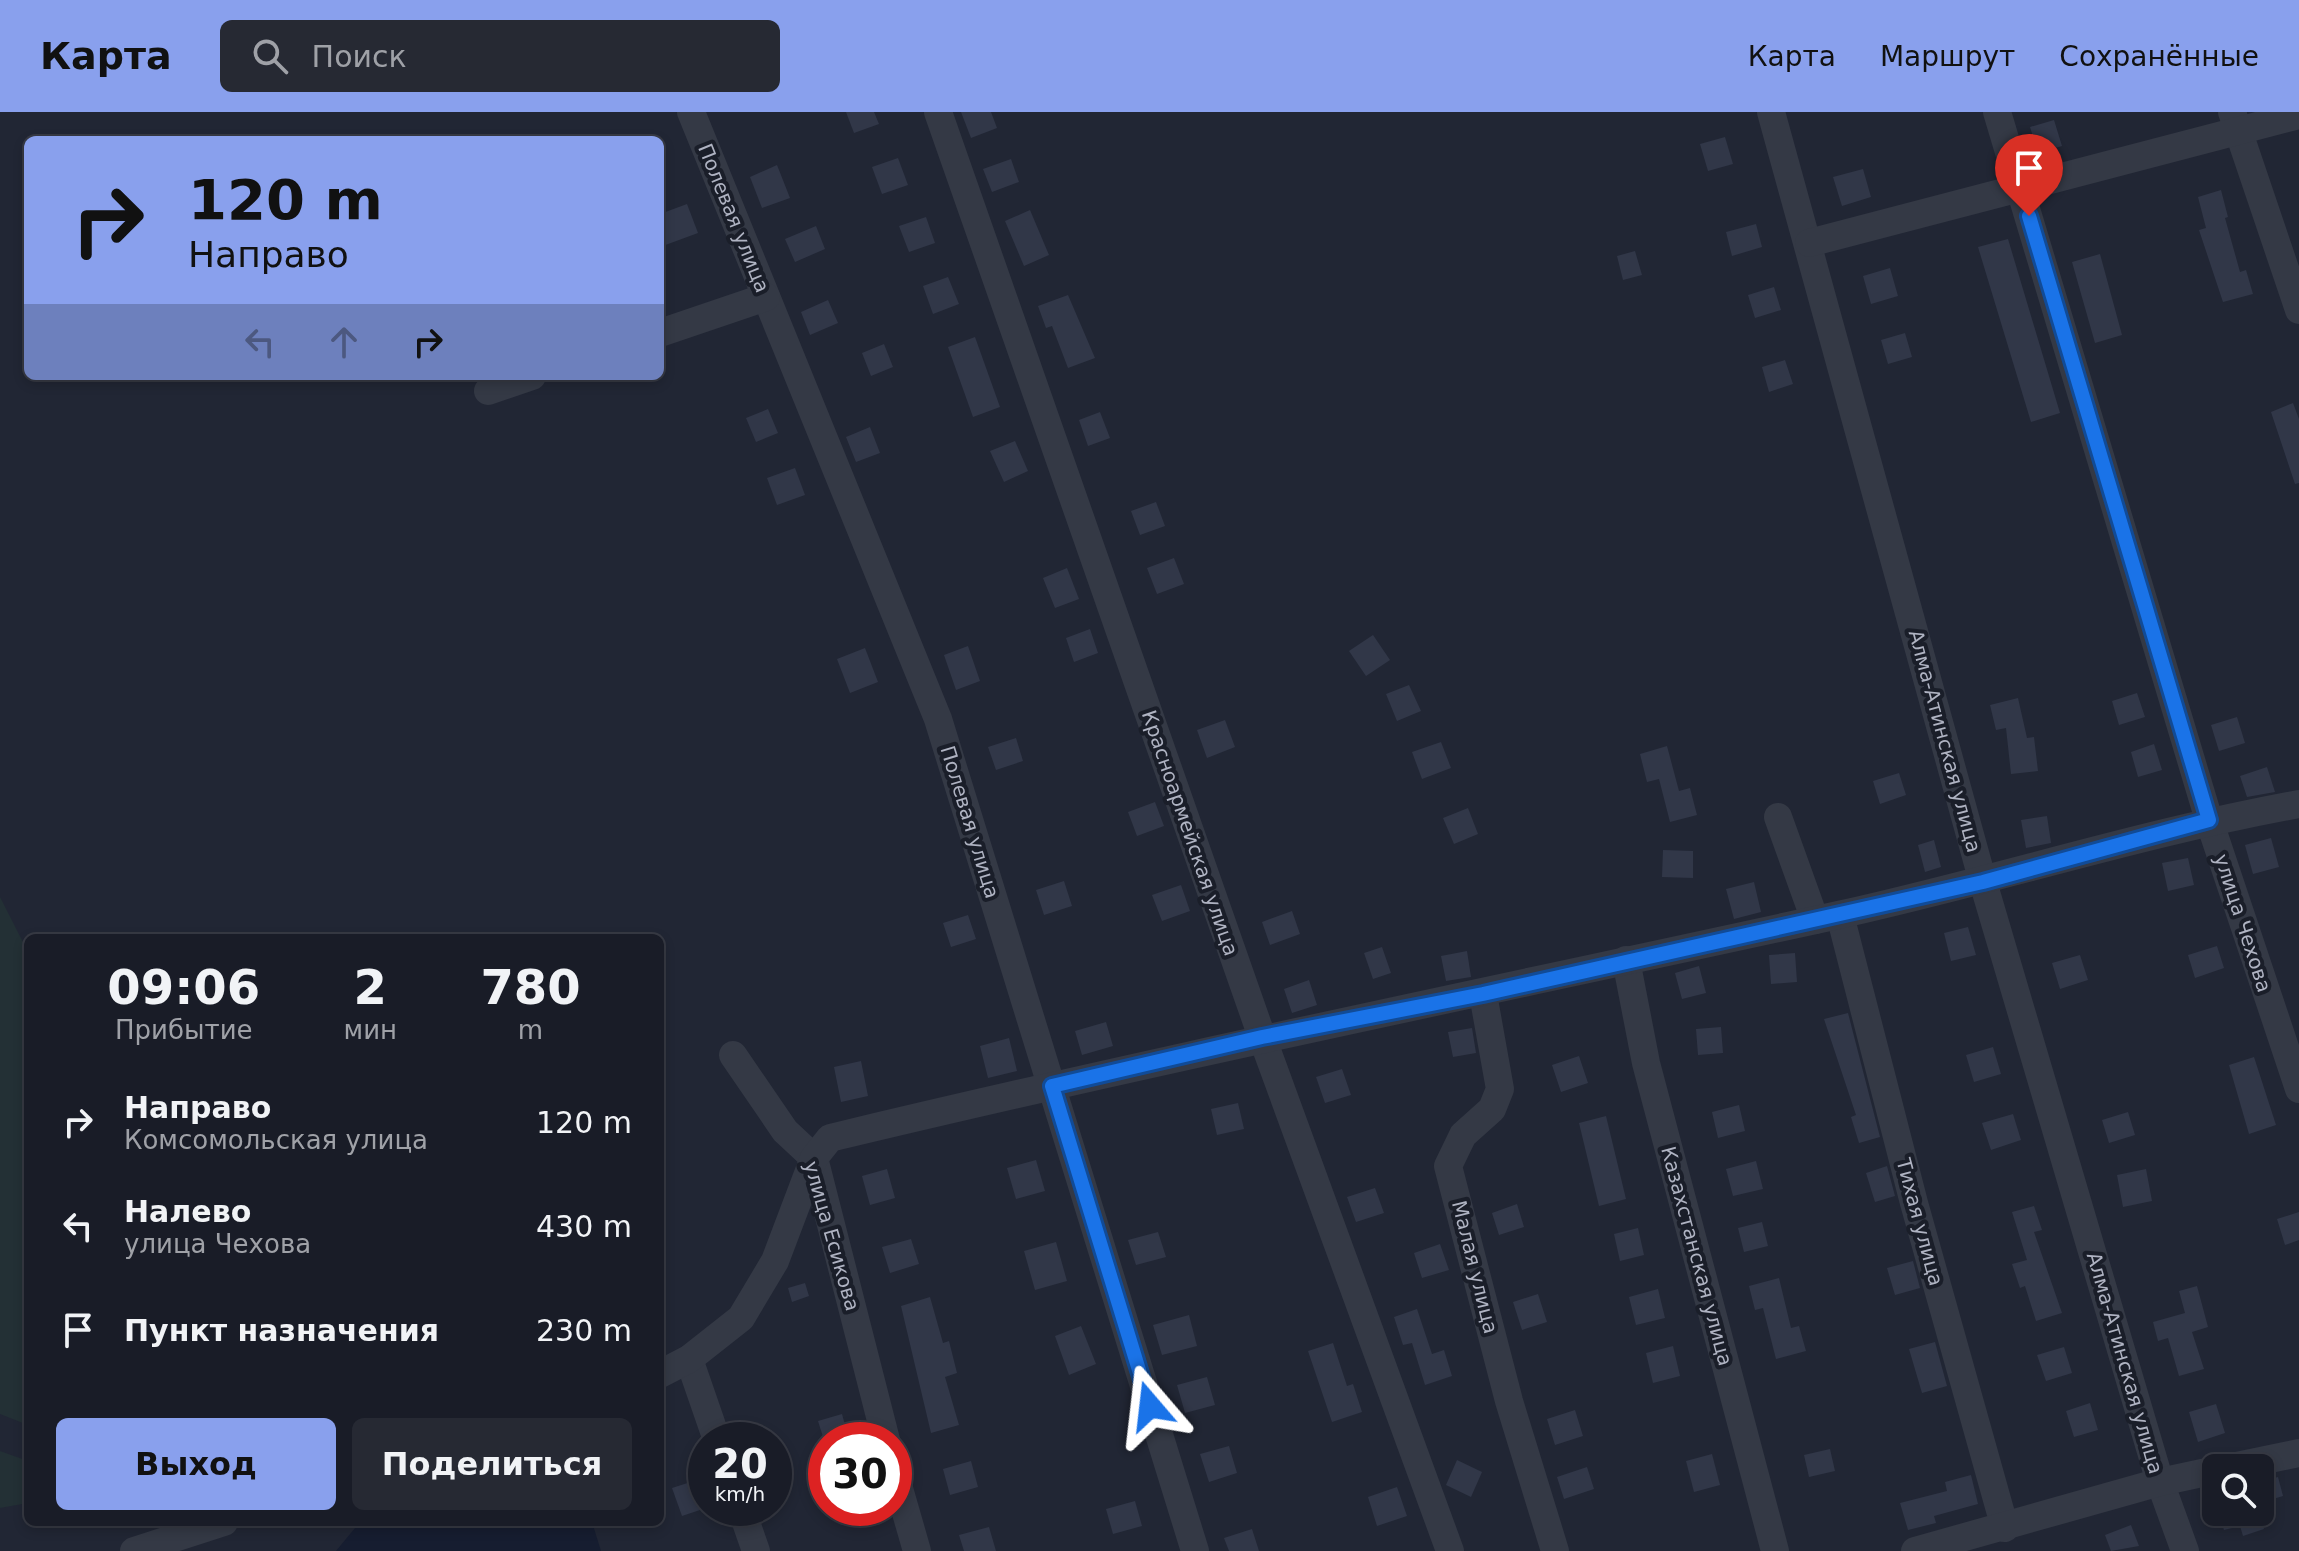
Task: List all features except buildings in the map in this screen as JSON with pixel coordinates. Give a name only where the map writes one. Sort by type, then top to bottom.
[{"type":"street","name":"Полевая улица","points":[[691,112],[938,719],[1195,1551]]},
{"type":"street","name":"Красноармейская улица","points":[[938,112],[1262,1037],[1450,1551]]},
{"type":"street","name":"Алма-Атинская улица","points":[[1771,112],[1983,882],[2160,1482],[2185,1551]]},
{"type":"street","name":"улица Чехова","points":[[1997,112],[2209,820],[2299,1089]]},
{"type":"street","points":[[1809,243],[2235,122],[2299,115]]},
{"type":"street","points":[[2235,122],[2299,310]]},
{"type":"street","points":[[664,332],[766,297]]},
{"type":"street","points":[[488,391],[520,380]]},
{"type":"street","points":[[664,1372],[689,1359],[741,1318],[775,1261],[814,1158],[830,1138],[1262,1037],[1483,994],[1983,882],[2209,820],[2299,804]]},
{"type":"street","name":"Тихая улица","points":[[1778,817],[1828,917],[1914,1203],[2005,1528]]},
{"type":"street","name":"Казахстанская улица","points":[[1626,960],[1646,1063],[1775,1551]]},
{"type":"street","name":"Малая улица","points":[[1483,994],[1500,1089],[1492,1109],[1463,1135],[1448,1166],[1509,1401],[1555,1551]]},
{"type":"street","name":"улица Есикова","points":[[733,1055],[785,1131],[814,1158],[881,1422]]},
{"type":"street","points":[[689,1359],[711,1422]]},
{"type":"street","points":[[2274,1458],[2299,1453]]},
{"type":"street","points":[[1915,1551],[1974,1544],[2005,1528],[2160,1482],[2202,1473]]},
{"type":"street","points":[[134,1551],[212,1526]]},
{"type":"street","points":[[747,1526],[756,1551]]},
{"type":"street","points":[[910,1526],[917,1551]]},
{"type":"shaded area","points":[[0,897],[24,944],[24,1423],[0,1414]]},
{"type":"shaded area","points":[[0,1451],[24,1460],[24,1504],[0,1508]]},
{"type":"water","points":[[357,1526],[593,1526],[601,1551],[336,1551]]},
{"type":"route","points":[[1150,1406],[1052,1086],[1262,1037],[1483,994],[1840,915],[1983,882],[2209,820],[2029,216]]}]
